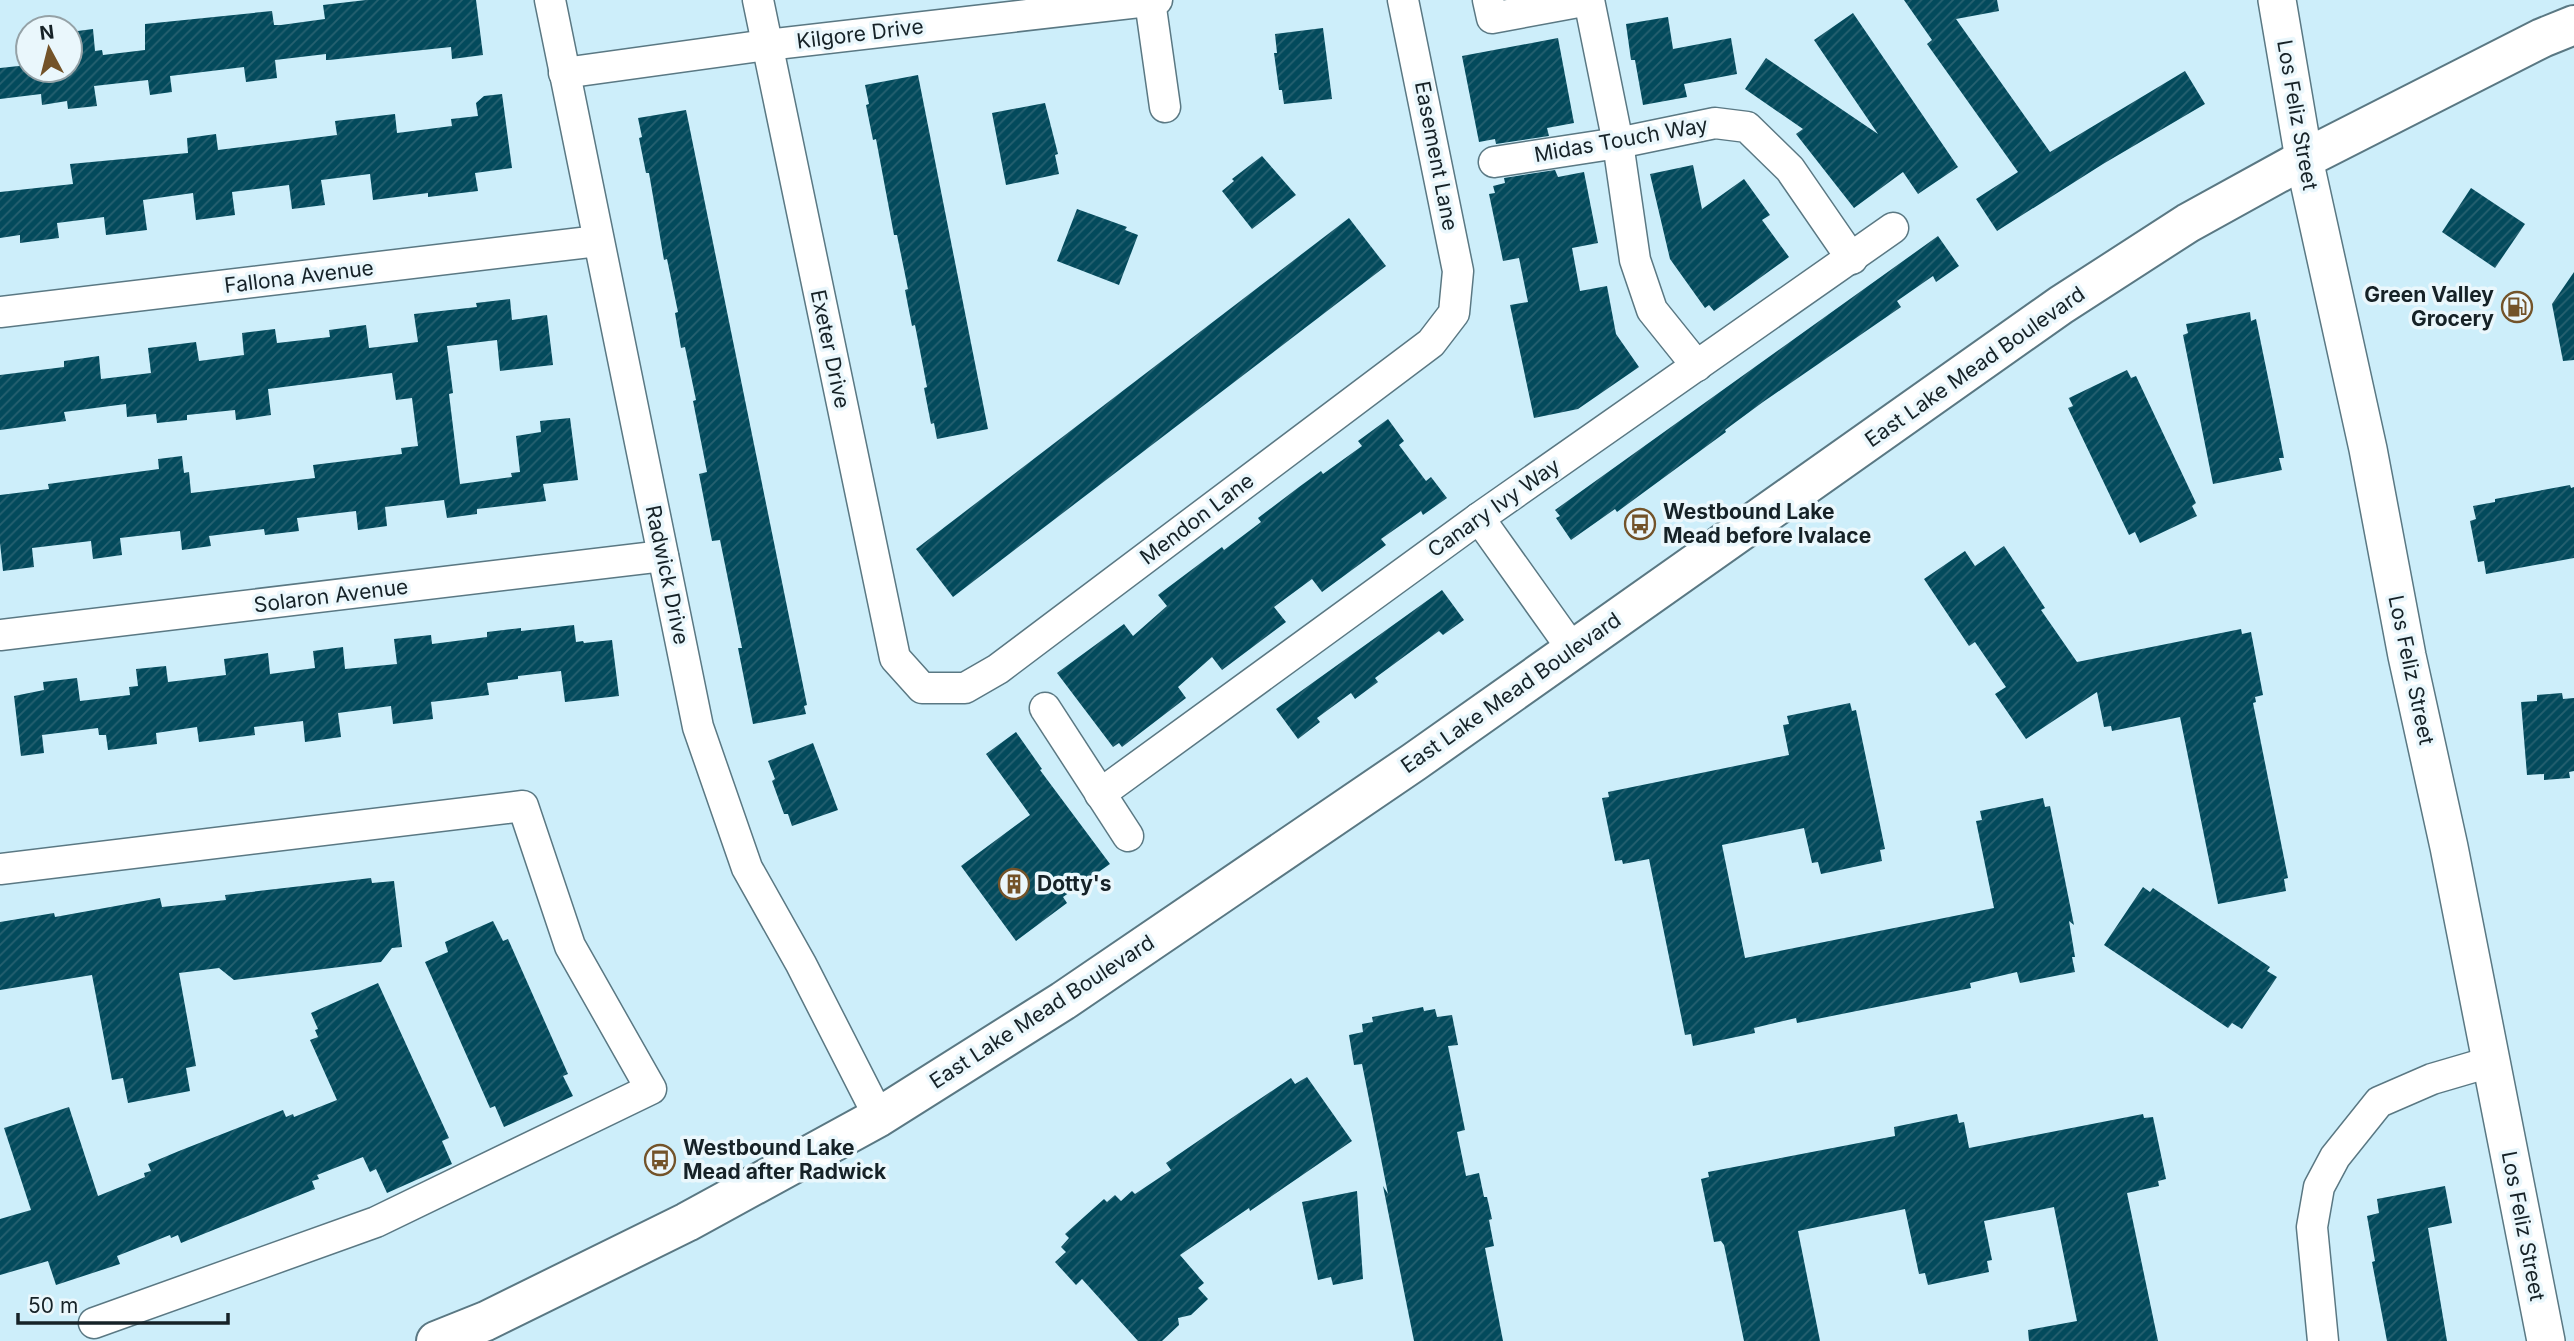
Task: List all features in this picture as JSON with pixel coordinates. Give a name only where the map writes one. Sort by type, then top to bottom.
[{"type":"main road","name":"East Lake Mead Boulevard","points":[[436,1341],[486,1321],[687,1222],[879,1117],[1063,1001],[1414,762],[2061,304],[2189,223],[2304,159],[2542,38],[2574,25]]},
{"type":"street","name":"Radwick Drive","points":[[550,0],[698,727],[747,868],[801,964],[879,1117]]},
{"type":"street","name":"Exeter Drive","points":[[758,0],[895,658],[922,688]]},
{"type":"street","name":"Kilgore Drive","points":[[565,73],[767,45],[1157,0]]},
{"type":"street","name":"Easement Lane","points":[[1403,0],[1458,271],[1454,313]]},
{"type":"street","points":[[1490,9],[1589,0],[1618,143],[1635,260],[1652,310],[1697,366]]},
{"type":"street","name":"Los Feliz Street","points":[[2277,0],[2304,159],[2368,449],[2407,656],[2449,847],[2546,1341]]},
{"type":"street","points":[[1150,1],[1165,107]]},
{"type":"street","name":"Midas Touch Way","points":[[1494,162],[1618,143],[1715,123],[1747,127],[1790,169],[1852,259]]},
{"type":"street","name":"Canary Ivy Way","points":[[1100,794],[1479,517],[1893,228]]},
{"type":"street","name":"Fallona Avenue","points":[[0,313],[598,241]]},
{"type":"street","name":"Mendon Lane","points":[[922,688],[965,688],[998,669],[1431,343],[1454,313]]},
{"type":"street","points":[[1479,517],[1573,650]]},
{"type":"street","name":"Solaron Avenue","points":[[0,635],[663,556]]},
{"type":"street","points":[[1045,708],[1128,836]]},
{"type":"street","points":[[0,869],[523,806],[570,946],[650,1089],[376,1222],[94,1323]]},
{"type":"street","points":[[2323,1341],[2312,1227],[2319,1187],[2335,1157],[2379,1102],[2432,1079],[2490,1062]]},
{"type":"building","points":[[366,0],[476,0],[483,55],[452,59],[451,47],[329,60],[326,60],[326,54],[275,60],[277,78],[246,82],[244,67],[170,76],[172,92],[150,95],[148,80],[94,86],[97,106],[68,109],[67,101],[42,105],[41,94],[0,99],[0,68],[14,66],[14,84],[84,84],[84,30],[93,29],[95,51],[102,50],[103,55],[145,50],[145,24],[272,11],[274,25],[281,25],[325,19],[323,5]]},
{"type":"building","points":[[1904,0],[1997,0],[1999,11],[1956,19],[2050,152],[2185,71],[2205,104],[1997,231],[1976,199],[2018,172],[1927,44],[1932,40]]},
{"type":"building","points":[[1853,13],[1958,167],[1918,194],[1903,172],[1854,208],[1796,134],[1803,129],[1745,89],[1766,58],[1878,134],[1814,40]]},
{"type":"building","points":[[1668,17],[1673,49],[1731,38],[1737,74],[1684,84],[1687,97],[1643,105],[1635,60],[1631,60],[1626,24]]},
{"type":"building","points":[[1323,28],[1332,99],[1284,104],[1282,90],[1279,90],[1274,53],[1277,53],[1275,34]]},
{"type":"building","points":[[1558,38],[1574,123],[1547,128],[1549,136],[1496,144],[1495,139],[1479,142],[1462,56]]},
{"type":"building","points":[[918,75],[988,429],[937,439],[934,423],[931,424],[924,388],[927,387],[915,325],[912,326],[897,235],[894,235],[876,139],[873,140],[866,105],[869,104],[865,85]]},
{"type":"building","points":[[502,94],[512,168],[475,173],[478,191],[428,197],[428,193],[373,200],[370,174],[321,180],[325,205],[292,209],[289,185],[232,192],[235,215],[196,220],[193,193],[143,200],[147,230],[106,235],[104,217],[57,223],[59,238],[20,243],[20,235],[0,238],[0,192],[73,184],[70,164],[188,153],[187,138],[216,134],[218,150],[337,135],[335,121],[395,114],[397,133],[452,126],[451,119],[478,116],[476,103],[484,96]]},
{"type":"building","points":[[1045,103],[1058,154],[1055,155],[1059,174],[1006,185],[992,113]]},
{"type":"building","points":[[686,110],[807,705],[804,706],[806,714],[753,724],[738,648],[742,648],[720,540],[712,541],[699,474],[707,472],[693,401],[696,400],[685,347],[681,348],[675,313],[678,312],[667,259],[664,260],[649,173],[646,173],[639,138],[642,137],[638,118]]},
{"type":"building","points":[[1262,156],[1296,195],[1252,229],[1222,191],[1234,181],[1232,179]]},
{"type":"building","points":[[1693,165],[1702,209],[1744,179],[1770,215],[1762,220],[1789,257],[1714,311],[1709,305],[1705,308],[1670,259],[1650,174]]},
{"type":"building","points":[[1555,170],[1558,177],[1584,172],[1598,243],[1572,248],[1580,291],[1607,286],[1616,334],[1639,367],[1578,409],[1534,418],[1510,305],[1528,302],[1519,258],[1503,261],[1489,194],[1495,193],[1493,186],[1505,183],[1504,178]]},
{"type":"building","points":[[2471,188],[2525,224],[2495,268],[2442,232]]},
{"type":"building","points":[[1077,209],[1127,227],[1125,230],[1138,235],[1119,285],[1057,261]]},
{"type":"building","points":[[1349,218],[1386,266],[953,597],[916,549]]},
{"type":"building","points":[[1938,236],[1959,266],[1936,282],[1933,276],[1897,301],[1901,307],[1763,402],[1617,512],[1615,509],[1571,540],[1556,518],[1560,516],[1555,510]]},
{"type":"building","points":[[2574,272],[2574,360],[2563,361],[2552,304]]},
{"type":"building","points":[[510,299],[512,320],[547,315],[553,365],[500,371],[497,340],[447,346],[453,393],[449,394],[460,484],[512,477],[511,473],[520,472],[516,436],[541,432],[540,421],[570,418],[578,480],[543,484],[546,501],[477,509],[477,514],[447,518],[444,500],[385,507],[387,526],[358,530],[356,511],[297,518],[299,531],[265,535],[264,529],[209,536],[211,546],[182,550],[180,531],[120,538],[122,555],[93,559],[91,541],[32,548],[34,567],[3,571],[0,495],[49,489],[48,484],[159,469],[158,459],[182,456],[184,473],[189,472],[191,493],[315,478],[313,465],[402,454],[401,448],[418,446],[412,398],[396,400],[392,373],[268,389],[271,415],[236,420],[235,410],[187,415],[187,420],[157,423],[156,414],[127,417],[126,404],[64,412],[66,421],[0,430],[0,375],[64,367],[64,361],[99,356],[101,379],[151,373],[148,348],[196,342],[199,361],[244,355],[242,333],[275,329],[277,343],[330,337],[329,330],[366,325],[369,348],[418,342],[414,314],[477,307],[476,303]]},
{"type":"building","points":[[2250,312],[2251,321],[2256,319],[2272,397],[2284,458],[2279,458],[2282,470],[2213,484],[2183,335],[2188,333],[2186,324]]},
{"type":"building","points":[[2127,370],[2131,378],[2136,376],[2196,503],[2192,506],[2197,516],[2140,543],[2135,532],[2129,535],[2068,408],[2073,406],[2069,398]]},
{"type":"building","points":[[1388,419],[1404,441],[1399,445],[1426,481],[1431,477],[1447,498],[1423,515],[1421,511],[1381,539],[1386,545],[1322,592],[1312,579],[1274,607],[1286,622],[1222,670],[1212,657],[1178,687],[1186,698],[1122,747],[1119,743],[1113,747],[1057,673],[1124,624],[1133,636],[1167,606],[1158,595],[1222,547],[1224,550],[1261,522],[1258,518],[1299,487],[1321,471],[1323,474],[1362,446],[1358,441]]},
{"type":"building","points":[[2570,485],[2571,488],[2574,487],[2574,558],[2486,574],[2484,561],[2478,562],[2470,521],[2476,519],[2473,506],[2495,502],[2495,499]]},
{"type":"building","points":[[2004,546],[2045,608],[2041,610],[2077,662],[2241,629],[2242,634],[2251,632],[2263,695],[2255,697],[2256,702],[2253,703],[2288,878],[2284,879],[2286,891],[2218,904],[2180,717],[2112,731],[2111,726],[2104,727],[2097,692],[2026,739],[1995,694],[2006,687],[1975,642],[1969,646],[1924,579],[1965,551],[1975,566]]},
{"type":"building","points":[[1442,590],[1464,620],[1443,635],[1439,631],[1375,678],[1378,682],[1355,699],[1351,693],[1317,718],[1320,722],[1298,739],[1276,709]]},
{"type":"building","points":[[574,625],[576,642],[612,640],[619,696],[565,702],[561,671],[487,683],[489,695],[431,702],[433,719],[393,724],[391,706],[338,713],[341,737],[305,742],[303,721],[254,727],[255,735],[199,742],[197,727],[156,733],[157,744],[108,750],[106,735],[99,735],[98,728],[42,735],[44,753],[21,756],[14,696],[44,690],[43,682],[77,678],[80,701],[130,695],[129,687],[138,686],[136,669],[166,666],[168,682],[226,675],[224,659],[268,653],[270,674],[315,668],[313,651],[343,647],[345,669],[397,664],[394,639],[431,635],[432,644],[487,637],[487,632]]},
{"type":"building","points":[[2562,693],[2563,699],[2574,698],[2574,771],[2569,772],[2570,778],[2544,780],[2544,774],[2527,775],[2521,702],[2537,701],[2537,695]]},
{"type":"building","points":[[1850,703],[1852,711],[1856,710],[1885,849],[1880,850],[1882,861],[1821,874],[1818,862],[1812,863],[1804,828],[1722,845],[1745,958],[1994,908],[1976,821],[1982,820],[1980,811],[2043,798],[2045,807],[2050,806],[2074,925],[2069,921],[2075,972],[2020,983],[2017,972],[1970,983],[1971,988],[1797,1023],[1796,1018],[1754,1028],[1755,1033],[1693,1046],[1691,1034],[1685,1035],[1649,859],[1623,864],[1622,860],[1615,861],[1602,798],[1609,797],[1608,792],[1789,755],[1783,725],[1789,724],[1787,716]]},
{"type":"building","points":[[1016,732],[1042,769],[1040,770],[1110,864],[1063,897],[1067,903],[1016,941],[961,866],[1030,815],[986,754]]},
{"type":"building","points":[[813,743],[838,810],[792,826],[788,814],[784,814],[768,761]]},
{"type":"building","points":[[371,878],[372,883],[394,881],[402,947],[392,948],[381,962],[234,980],[219,968],[179,973],[196,1066],[186,1068],[190,1091],[128,1103],[123,1078],[112,1080],[92,975],[0,990],[0,922],[54,913],[55,917],[160,898],[162,907],[226,900],[225,895]]},
{"type":"building","points":[[2143,887],[2150,892],[2153,888],[2270,967],[2267,971],[2277,977],[2242,1029],[2232,1023],[2228,1028],[2104,945]]},
{"type":"building","points":[[493,921],[503,941],[508,939],[568,1074],[563,1076],[573,1096],[504,1127],[495,1106],[490,1108],[425,962],[448,952],[445,942]]},
{"type":"building","points":[[378,983],[449,1138],[442,1141],[452,1164],[387,1193],[376,1169],[370,1172],[363,1157],[317,1175],[319,1179],[312,1181],[315,1189],[181,1243],[178,1235],[171,1238],[170,1235],[117,1256],[120,1264],[56,1285],[48,1261],[0,1275],[0,1219],[31,1210],[4,1128],[69,1107],[98,1196],[145,1177],[144,1173],[151,1171],[148,1164],[179,1151],[283,1110],[286,1117],[293,1114],[294,1117],[337,1100],[310,1040],[318,1037],[315,1030],[318,1029],[311,1013]]},
{"type":"building","points":[[1423,1007],[1424,1011],[1435,1009],[1437,1017],[1452,1015],[1458,1045],[1448,1046],[1465,1130],[1457,1132],[1466,1176],[1479,1173],[1492,1219],[1489,1220],[1494,1246],[1485,1248],[1503,1341],[1414,1341],[1362,1064],[1354,1065],[1349,1035],[1363,1032],[1362,1024],[1373,1022],[1372,1017]]},
{"type":"building","points":[[1307,1077],[1352,1141],[1180,1255],[1204,1283],[1198,1288],[1208,1299],[1191,1315],[1178,1318],[1179,1325],[1162,1341],[1138,1341],[1082,1279],[1076,1285],[1055,1262],[1066,1252],[1061,1247],[1069,1238],[1065,1234],[1104,1199],[1107,1202],[1115,1195],[1121,1201],[1132,1191],[1135,1194],[1171,1170],[1166,1163],[1239,1113],[1291,1078],[1295,1084]]},
{"type":"building","points":[[1957,1114],[1959,1123],[1964,1122],[1969,1148],[2143,1114],[2144,1118],[2153,1117],[2166,1179],[2158,1181],[2159,1186],[2127,1193],[2158,1341],[2029,1341],[2028,1330],[2077,1321],[2054,1207],[1984,1221],[1992,1260],[1987,1261],[1989,1272],[1928,1285],[1925,1273],[1919,1274],[1905,1209],[1798,1231],[1820,1341],[1744,1341],[1724,1245],[1721,1241],[1714,1242],[1701,1179],[1709,1177],[1708,1172],[1895,1136],[1894,1127]]},
{"type":"building","points":[[2445,1186],[2452,1223],[2428,1228],[2447,1341],[2387,1341],[2372,1262],[2375,1261],[2367,1216],[2379,1213],[2377,1199]]},
{"type":"building","points":[[1357,1191],[1363,1279],[1333,1285],[1331,1277],[1318,1280],[1302,1202]]},
{"type":"place","name":"Green Valley Grocery","points":[[2517,307]]},
{"type":"place","name":"Westbound Lake Mead before Ivalace","points":[[1640,524]]},
{"type":"place","name":"Dotty's","points":[[1014,884]]},
{"type":"place","name":"Westbound Lake Mead after Radwick","points":[[660,1160]]}]
